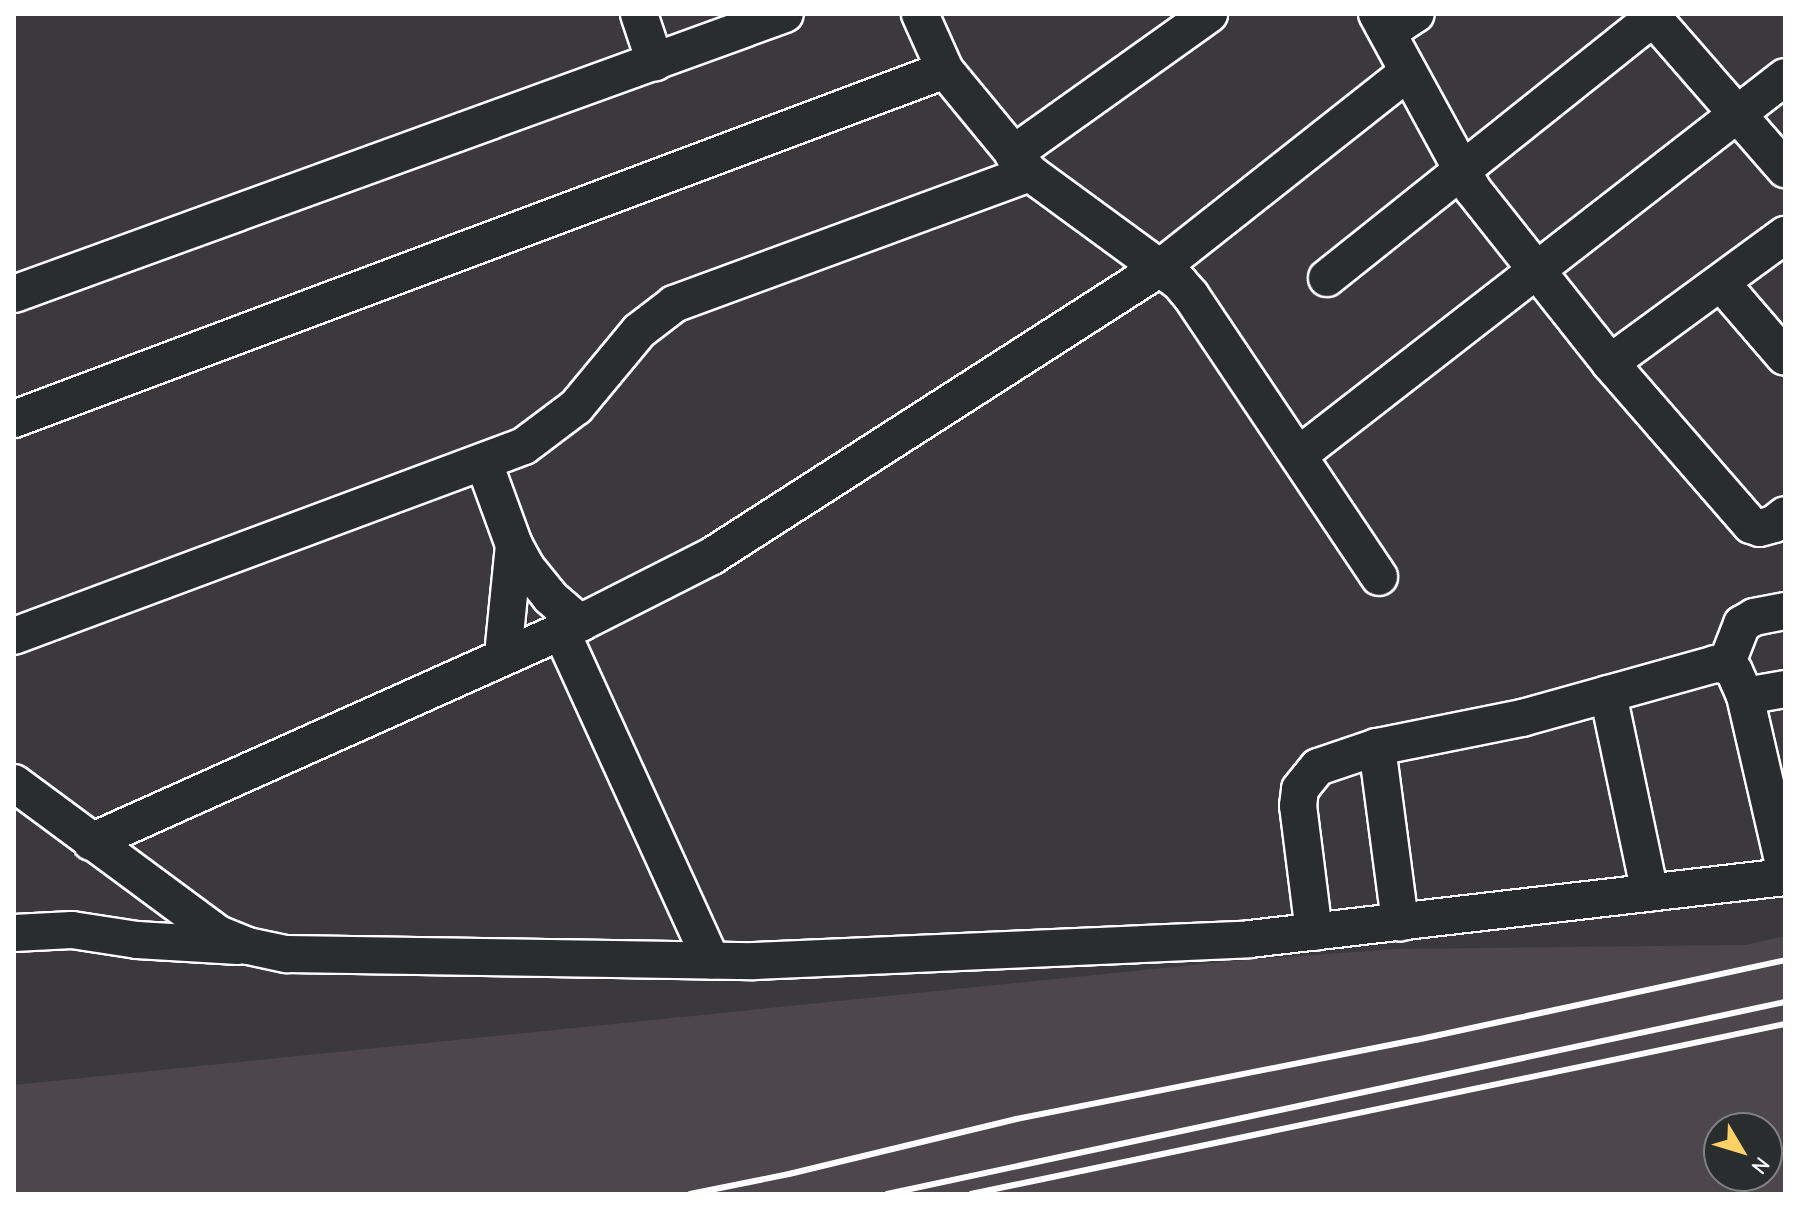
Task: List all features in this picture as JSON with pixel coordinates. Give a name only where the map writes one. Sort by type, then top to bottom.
[{"type":"street","points":[[639,14],[655,62]]},
{"type":"street","points":[[14,294],[785,14]]},
{"type":"street","points":[[920,14],[945,70],[1021,164],[1179,282],[1204,312],[1379,577]]},
{"type":"street","points":[[14,636],[524,446],[554,427],[576,407],[639,331],[674,304],[1021,164],[1209,14]]},
{"type":"street","points":[[1327,278],[1654,15],[1785,169]]},
{"type":"street","points":[[1394,20],[1408,72],[1462,172],[1536,270],[1610,363],[1751,525],[1760,528],[1774,524],[1785,515]]},
{"type":"street","points":[[14,419],[945,70]]},
{"type":"street","points":[[91,842],[571,627],[712,556],[1160,268],[1408,72]]},
{"type":"street","points":[[1300,454],[1785,77]]},
{"type":"street","points":[[1610,363],[1785,235]]},
{"type":"street","points":[[1722,284],[1785,357]]},
{"type":"street","points":[[484,463],[514,545],[537,583],[571,627],[711,960]]},
{"type":"street","points":[[503,655],[514,545]]},
{"type":"street","points":[[1726,665],[1742,624],[1754,617],[1785,611]]},
{"type":"street","points":[[1314,932],[1298,806],[1300,789],[1318,767],[1377,747],[1522,718],[1715,664],[1726,665],[1734,671],[1745,696],[1785,869]]},
{"type":"street","points":[[1745,696],[1785,689]]},
{"type":"street","points":[[1608,694],[1650,893]]},
{"type":"street","points":[[1377,747],[1400,922]]},
{"type":"street","points":[[14,783],[218,934],[248,946]]},
{"type":"street","points":[[14,933],[72,930],[137,940],[248,946],[287,954],[711,960],[1234,940],[1785,877]]},
{"type":"shaded area","points":[[1785,936],[1785,1194],[14,1194],[14,1085],[1232,961],[1396,949],[1745,945]]},
{"type":"railway","points":[[690,1194],[789,1174],[1016,1119],[1416,1040],[1785,960]]},
{"type":"railway","points":[[887,1194],[1785,1002]]},
{"type":"railway","points":[[971,1194],[1785,1024]]}]
